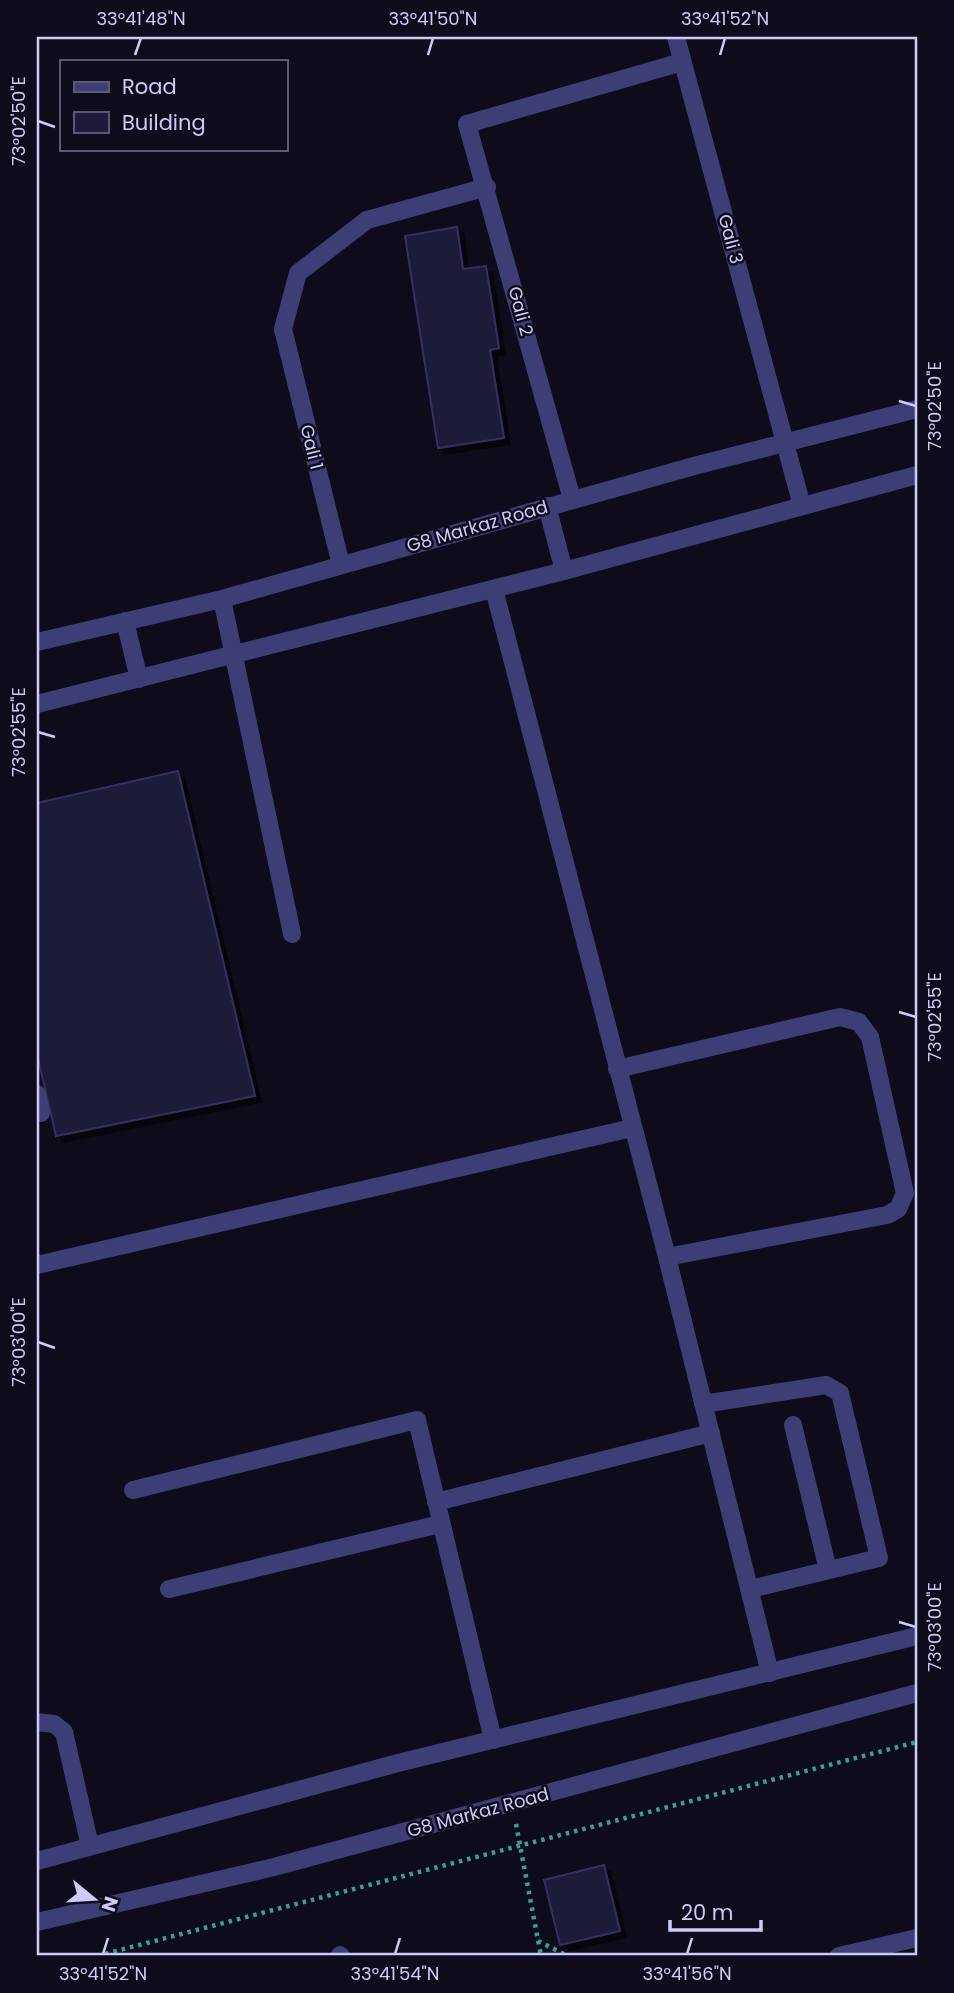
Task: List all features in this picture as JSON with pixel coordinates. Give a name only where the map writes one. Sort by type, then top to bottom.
[{"type":"street","name":"Gali 3","points":[[676,37],[802,506]]},
{"type":"street","name":"Gali 2","points":[[572,499],[487,187],[467,124],[682,62]]},
{"type":"street","name":"Gali 1","points":[[341,565],[283,329],[298,273],[367,220],[487,187]]},
{"type":"street","name":"G8 Markaz Road","points":[[37,642],[222,599],[572,499],[917,409]]},
{"type":"street","points":[[37,704],[564,571],[917,475]]},
{"type":"street","points":[[547,506],[564,571]]},
{"type":"street","points":[[494,589],[667,1256],[770,1672]]},
{"type":"street","points":[[222,599],[292,934]]},
{"type":"street","points":[[125,621],[139,679]]},
{"type":"street","points":[[617,1069],[840,1017],[859,1022],[870,1037],[905,1193],[898,1209],[887,1215],[667,1256]]},
{"type":"street","points":[[37,1094],[41,1113]]},
{"type":"street","points":[[37,1265],[632,1128]]},
{"type":"street","points":[[703,1404],[826,1385],[839,1393],[879,1558],[751,1589]]},
{"type":"street","points":[[133,1490],[417,1420],[493,1740]]},
{"type":"street","points":[[793,1425],[828,1570]]},
{"type":"street","points":[[436,1502],[711,1433]]},
{"type":"street","points":[[169,1589],[440,1524]]},
{"type":"street","points":[[37,1861],[493,1740],[917,1636]]},
{"type":"street","name":"G8 Markaz Road","points":[[37,1922],[274,1867],[917,1693]]},
{"type":"street","points":[[37,1722],[54,1724],[64,1732],[90,1846]]},
{"type":"street","points":[[839,1956],[917,1938]]},
{"type":"path","points":[[97,1956],[917,1742]]},
{"type":"path","points":[[512,1803],[541,1956]]},
{"type":"path","points":[[538,1941],[568,1956]]},
{"type":"building","points":[[457,227],[463,269],[486,266],[499,348],[490,350],[504,438],[438,448],[405,236]]},
{"type":"building","points":[[178,771],[255,1096],[56,1136],[37,1054],[37,803]]},
{"type":"building","points":[[604,1865],[620,1931],[560,1945],[544,1880]]}]
